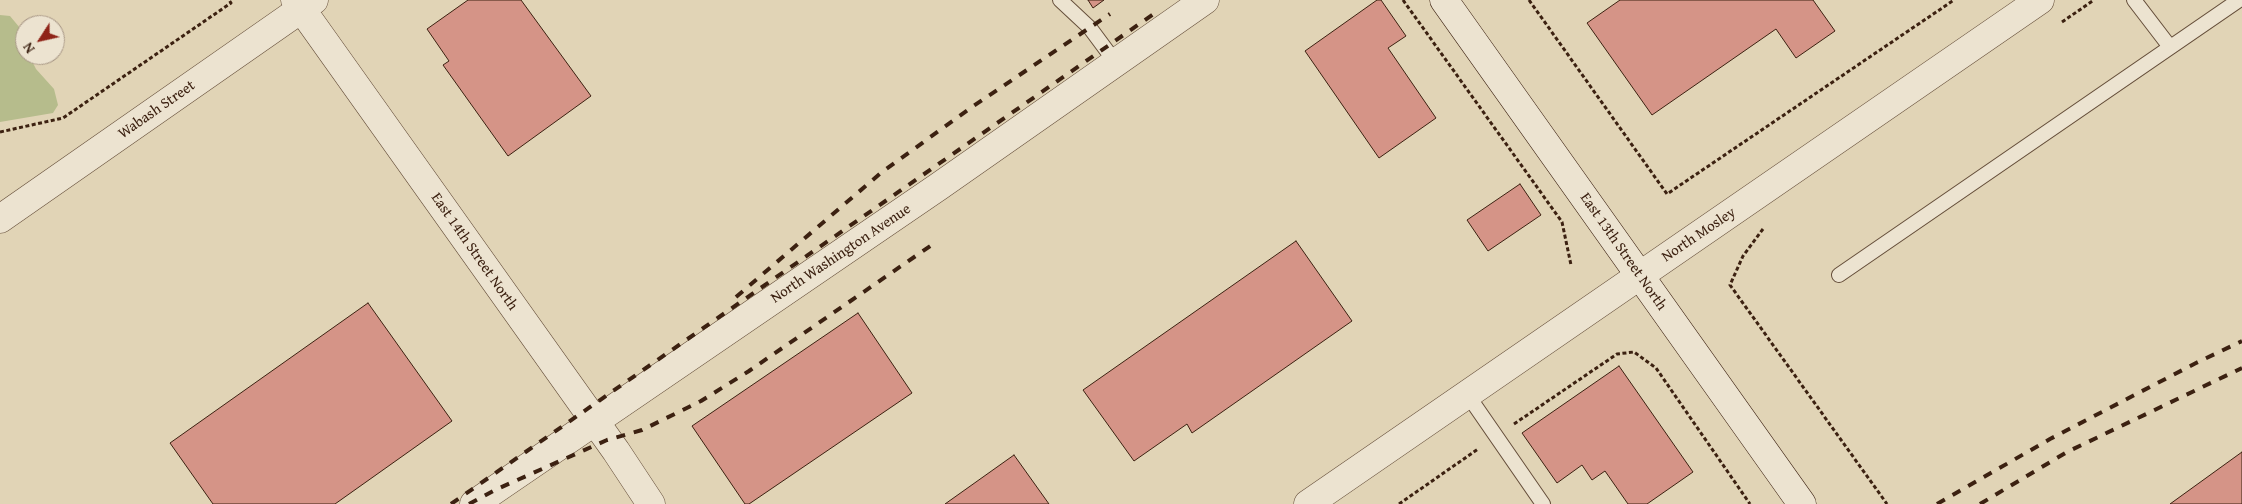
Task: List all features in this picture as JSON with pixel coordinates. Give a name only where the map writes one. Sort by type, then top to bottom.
[{"type":"street","name":"North Washington Avenue","points":[[474,504],[1205,0]]},
{"type":"street","name":"East 13th Street North","points":[[1444,0],[1802,504]]},
{"type":"street","name":"North Mosley","points":[[1308,504],[2040,0]]},
{"type":"street","name":"Wabash Street","points":[[0,219],[304,3]]},
{"type":"street","name":"East 14th Street North","points":[[304,3],[651,504]]},
{"type":"lane","points":[[1060,0],[1090,28],[1116,63]]},
{"type":"lane","points":[[2134,0],[2170,47]]},
{"type":"lane","points":[[1839,275],[2239,0]]},
{"type":"lane","points":[[1467,394],[1543,504]]},
{"type":"path","points":[[0,132],[63,118],[231,3],[229,0]]},
{"type":"path","points":[[1403,0],[1562,222],[1571,265]]},
{"type":"path","points":[[1529,0],[1667,194],[1954,0]]},
{"type":"path","points":[[2059,24],[2094,0]]},
{"type":"path","points":[[1769,225],[1761,230],[1743,256],[1730,285],[1887,504]]},
{"type":"path","points":[[1634,352],[1656,368],[1750,504]]},
{"type":"green space","points":[[0,15],[10,16],[15,22],[15,65],[34,65],[54,89],[58,105],[53,113],[0,122]]},
{"type":"building","points":[[468,0],[521,0],[591,96],[508,156],[443,65],[449,61],[427,29]]},
{"type":"building","points":[[1088,0],[1104,0],[1093,8]]},
{"type":"building","points":[[1377,0],[1381,0],[1406,36],[1388,48],[1436,118],[1379,158],[1305,51]]},
{"type":"building","points":[[1620,0],[1813,0],[1835,31],[1796,58],[1776,29],[1652,115],[1587,23]]},
{"type":"building","points":[[1520,184],[1541,215],[1488,251],[1467,220]]},
{"type":"building","points":[[1296,241],[1352,321],[1192,433],[1187,424],[1134,461],[1083,390]]},
{"type":"building","points":[[368,303],[452,421],[335,504],[213,504],[170,443]]},
{"type":"building","points":[[858,313],[912,393],[749,504],[745,504],[692,426]]},
{"type":"building","points":[[1619,366],[1693,472],[1647,504],[1628,504],[1605,471],[1592,480],[1582,465],[1557,483],[1522,433]]},
{"type":"building","points":[[2242,452],[2242,504],[2170,504]]},
{"type":"building","points":[[1014,455],[1049,504],[945,504]]},
{"type":"railway","points":[[451,504],[1155,13]]},
{"type":"railway","points":[[736,297],[882,172],[972,107],[1110,14]]},
{"type":"railway","points":[[469,504],[495,490],[607,440],[642,430],[701,401],[749,371],[936,242]]},
{"type":"railway","points":[[1937,504],[2050,439],[2242,341]]},
{"type":"railway","points":[[1980,504],[2067,452],[2242,368]]}]
